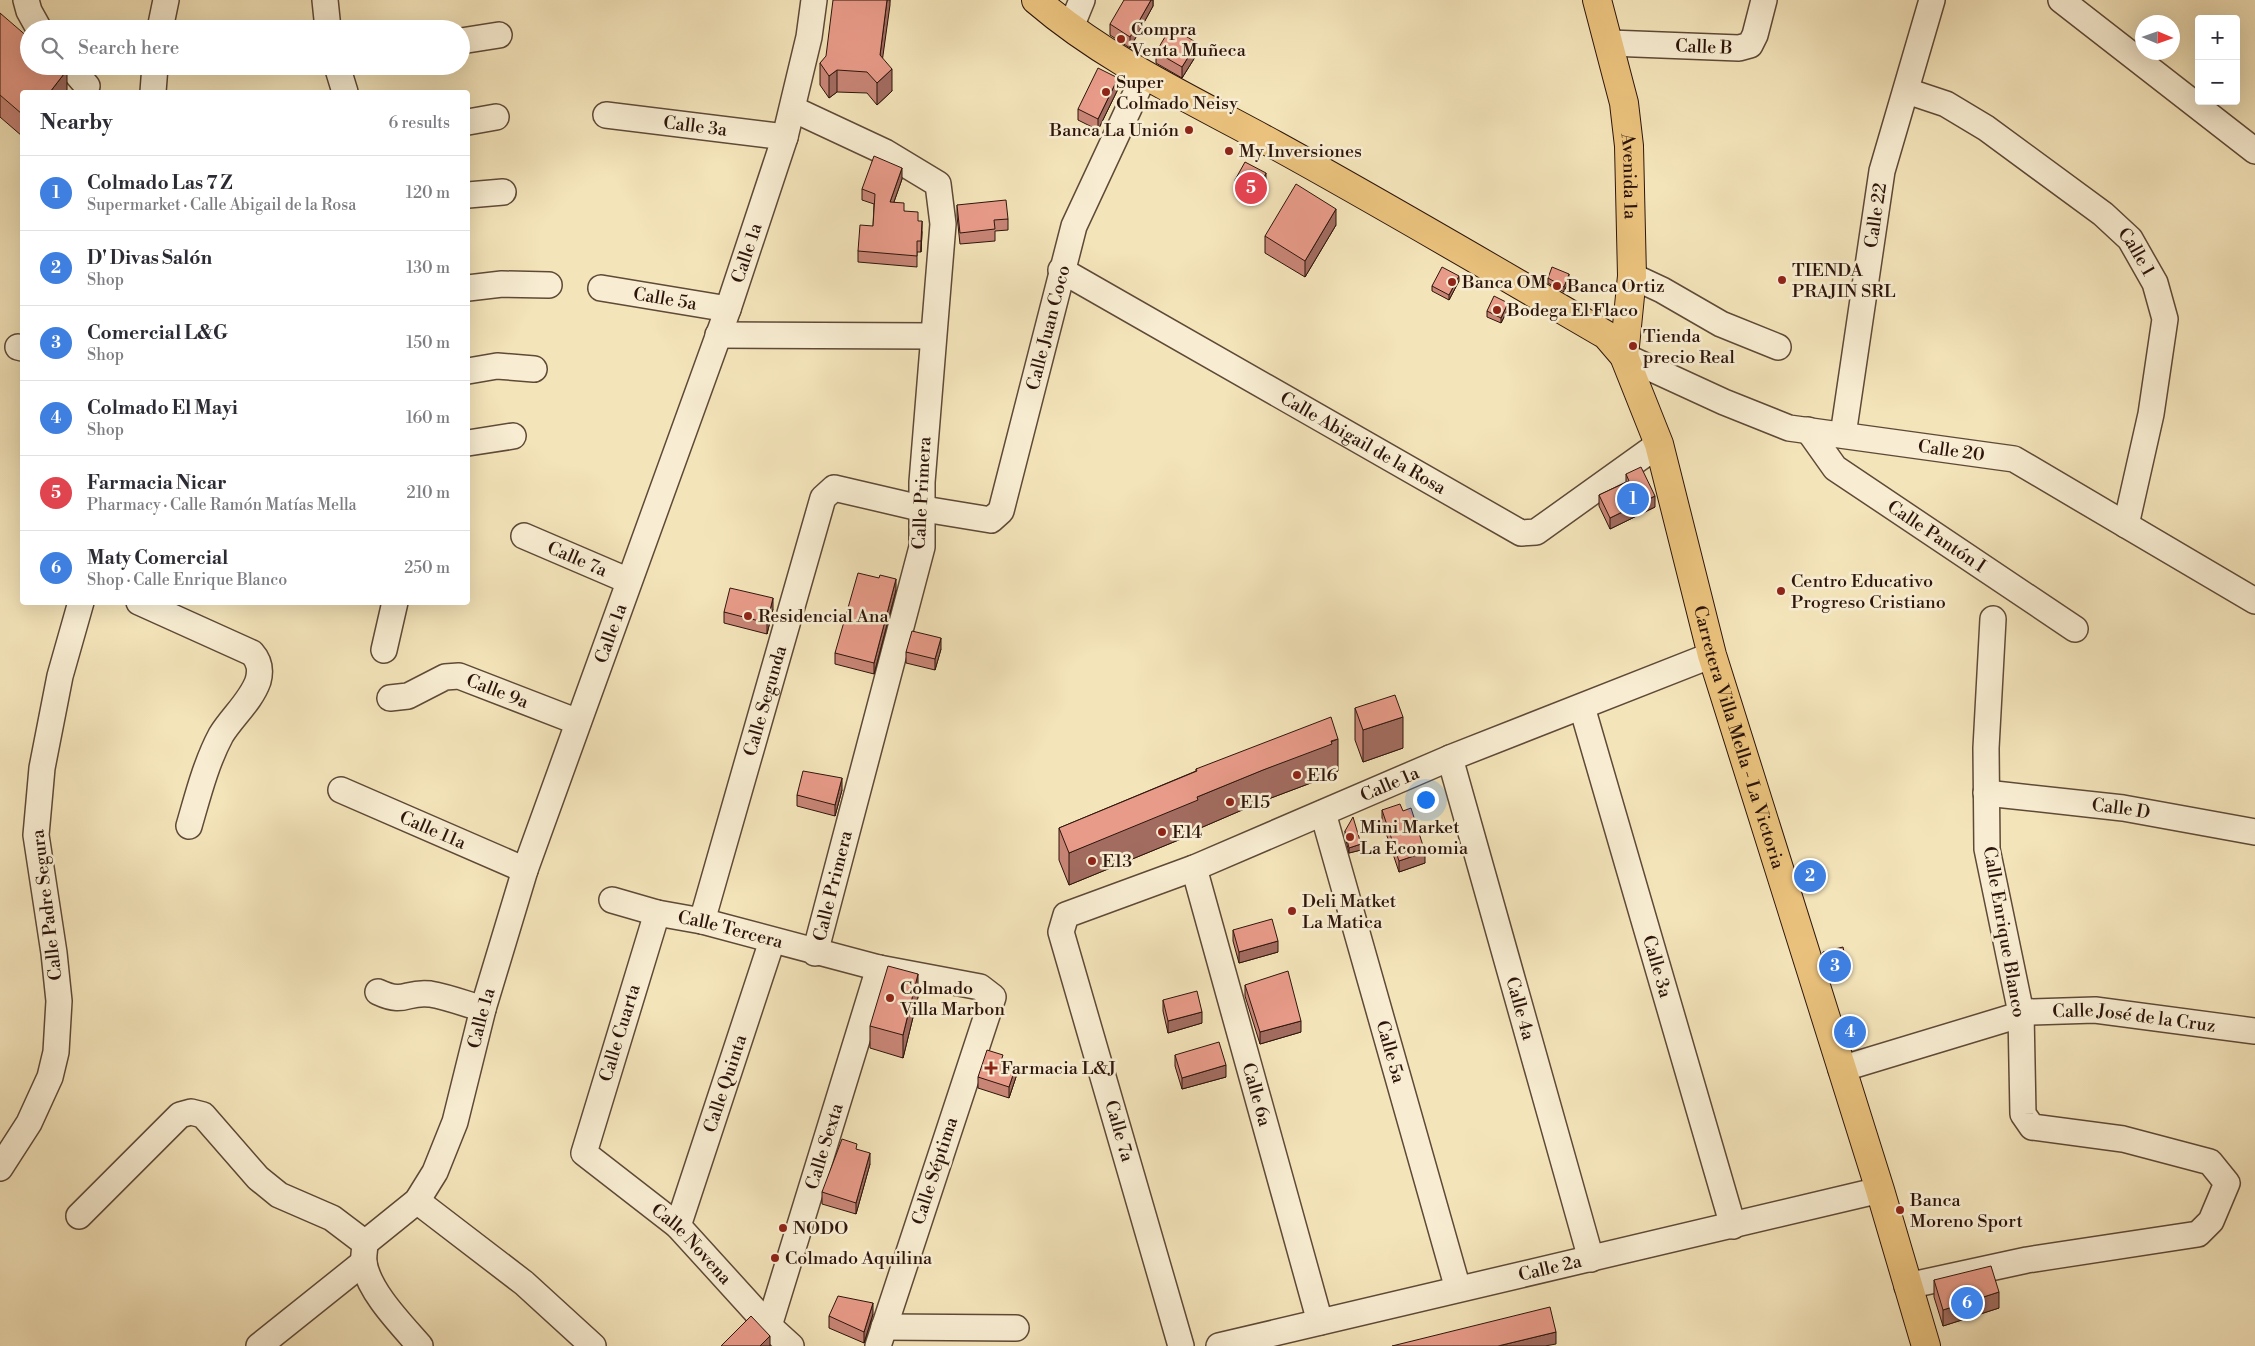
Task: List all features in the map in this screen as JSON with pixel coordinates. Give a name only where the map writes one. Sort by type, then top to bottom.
[{"type":"main road","points":[[1035,0],[1071,27],[1144,76],[1284,150],[1606,334],[1624,356]]},
{"type":"main road","name":"Avenida 1a","points":[[1597,0],[1610,43],[1624,103],[1629,146],[1632,276],[1624,356]]},
{"type":"main road","name":"Carretera Villa Mella - La Victoria","points":[[1624,356],[1659,444],[1712,655],[1880,1190],[1926,1346]]},
{"type":"street","points":[[26,0],[34,20]]},
{"type":"street","points":[[162,20],[166,0]]},
{"type":"street","points":[[325,0],[327,20]]},
{"type":"street","name":"Calle 1a","points":[[259,1346],[364,1253],[417,1201],[435,1172],[456,1122],[483,1009],[525,870],[728,309],[785,137],[809,37],[814,0]]},
{"type":"street","points":[[1071,27],[1082,0]]},
{"type":"street","name":"Calle B","points":[[1610,43],[1739,48],[1750,45],[1755,35],[1764,0]]},
{"type":"street","name":"Calle 22","points":[[1843,434],[1882,171],[1907,91],[1932,0]]},
{"type":"street","points":[[2061,0],[2255,151]]},
{"type":"street","points":[[470,40],[499,35]]},
{"type":"street","points":[[78,75],[87,86]]},
{"type":"street","points":[[153,90],[154,75]]},
{"type":"street","points":[[340,75],[344,90]]},
{"type":"street","name":"Calle Juan Coco","points":[[924,508],[991,520],[1001,511],[1060,270],[1074,226],[1144,76]]},
{"type":"street","name":"Calle 1","points":[[1907,91],[1946,104],[1986,128],[2103,214],[2130,239],[2155,283],[2166,319],[2151,414],[2126,525]]},
{"type":"street","name":"Calle Primera","points":[[793,109],[885,152],[938,184],[943,224],[922,482],[924,508],[922,547],[816,953]]},
{"type":"street","name":"Calle 3a","points":[[606,115],[785,137]]},
{"type":"street","points":[[470,122],[496,117]]},
{"type":"street","points":[[470,195],[503,192]]},
{"type":"street","name":"Calle Abigail de la Rosa","points":[[1060,270],[1521,533],[1536,532],[1659,444]]},
{"type":"street","points":[[1632,276],[1662,290],[1721,324],[1778,347]]},
{"type":"street","points":[[470,288],[502,284],[549,285]]},
{"type":"street","name":"Calle 5a","points":[[602,288],[728,309]]},
{"type":"street","points":[[718,334],[933,336]]},
{"type":"street","name":"Calle 20","points":[[1624,356],[1724,402],[1788,428],[1843,434],[2014,459],[2255,601]]},
{"type":"street","points":[[470,371],[497,366],[534,369]]},
{"type":"street","name":"Calle Pantón I","points":[[1808,430],[1835,468],[2075,630]]},
{"type":"street","points":[[470,444],[513,436]]},
{"type":"street","name":"Calle Segunda","points":[[702,921],[823,498],[834,488],[924,508]]},
{"type":"street","name":"Calle 7a","points":[[524,536],[629,580]]},
{"type":"street","name":"Calle Padre Segura","points":[[0,1168],[30,1123],[50,1077],[56,1052],[58,991],[36,835],[42,768],[49,731],[60,676],[80,605]]},
{"type":"street","points":[[146,605],[252,653],[259,660],[260,671],[257,683],[222,735],[206,770],[189,826]]},
{"type":"street","points":[[384,650],[395,605]]},
{"type":"street","name":"Calle Enrique Blanco","points":[[1907,1286],[2027,1260],[2198,1234],[2211,1222],[2227,1183],[2210,1162],[2123,1139],[2032,1127],[2022,1114],[2021,1013],[1987,849],[1986,748],[1993,619]]},
{"type":"street","name":"Calle 1a","points":[[1066,915],[1194,868],[1450,758],[1712,655]]},
{"type":"street","name":"Calle 9a","points":[[390,698],[408,696],[445,677],[459,676],[578,722]]},
{"type":"street","name":"Calle 3a","points":[[1582,707],[1733,1226]]},
{"type":"street","name":"Calle 4a","points":[[1450,758],[1590,1259]]},
{"type":"street","name":"Calle 11a","points":[[341,790],[525,870]]},
{"type":"street","name":"Calle D","points":[[1986,793],[2123,808],[2255,832]]},
{"type":"street","name":"Calle 5a","points":[[1322,813],[1458,1289]]},
{"type":"street","name":"Calle 6a","points":[[1194,868],[1314,1331]]},
{"type":"street","name":"Calle Tercera","points":[[612,900],[657,913],[702,921],[816,953],[879,968],[980,987],[994,997]]},
{"type":"street","name":"Calle Cuarta","points":[[584,1153],[657,913]]},
{"type":"street","name":"Calle 7a","points":[[1066,915],[1061,932],[1181,1346]]},
{"type":"street","name":"Calle Quinta","points":[[678,1226],[772,941]]},
{"type":"street","name":"Calle Sexta","points":[[769,1326],[879,968]]},
{"type":"street","points":[[378,992],[393,999],[405,998],[415,994],[431,994],[483,1009]]},
{"type":"street","name":"Calle Séptima","points":[[881,1336],[994,997]]},
{"type":"street","name":"Calle José de la Cruz","points":[[1841,1069],[2021,1013],[2095,1010],[2255,1031]]},
{"type":"street","points":[[79,1216],[180,1116],[191,1112],[203,1115],[258,1178],[279,1195],[332,1218],[364,1253],[369,1277],[390,1312],[420,1346]]},
{"type":"street","name":"Calle Novena","points":[[584,1153],[678,1226],[769,1326],[791,1346]]},
{"type":"street","name":"Calle 2a","points":[[1220,1346],[1314,1331],[1458,1289],[1880,1190]]},
{"type":"street","points":[[417,1201],[524,1283],[593,1346]]},
{"type":"street","points":[[881,1336],[1016,1328]]},
{"type":"building","points":[[833,0],[887,0],[880,55],[892,69],[877,83],[867,72],[837,70],[829,76],[820,63],[826,56]]},
{"type":"building","points":[[1124,0],[1151,0],[1130,37],[1110,24]]},
{"type":"building","points":[[0,13],[20,30],[20,75],[63,75],[52,90],[20,90],[20,112],[0,95]]},
{"type":"building","points":[[1171,27],[1197,43],[1182,67],[1156,52]]},
{"type":"building","points":[[1098,68],[1118,78],[1098,119],[1078,109]]},
{"type":"building","points":[[874,156],[902,168],[890,202],[904,203],[904,211],[918,212],[918,221],[922,221],[921,241],[917,241],[917,256],[858,251],[860,225],[873,226],[875,194],[862,189]]},
{"type":"building","points":[[1245,162],[1266,173],[1257,192],[1235,180]]},
{"type":"building","points":[[1296,184],[1336,209],[1305,261],[1265,236]]},
{"type":"building","points":[[1006,200],[1008,219],[994,220],[995,229],[960,233],[957,205]]},
{"type":"building","points":[[1442,267],[1459,276],[1449,295],[1432,286]]},
{"type":"building","points":[[1552,267],[1569,274],[1564,287],[1548,278]]},
{"type":"building","points":[[1494,296],[1508,303],[1501,318],[1487,311]]},
{"type":"building","points":[[1641,467],[1655,496],[1610,518],[1599,495],[1629,481],[1626,474]]},
{"type":"building","points":[[858,573],[879,578],[880,575],[896,579],[874,663],[835,653]]},
{"type":"building","points":[[730,588],[773,598],[767,623],[724,612]]},
{"type":"building","points":[[912,631],[941,638],[935,659],[906,652]]},
{"type":"building","points":[[1395,695],[1403,717],[1363,730],[1355,708]]},
{"type":"building","points":[[1331,717],[1338,739],[1331,741],[1332,744],[1197,797],[1198,800],[1069,853],[1059,828],[1197,771],[1196,769]]},
{"type":"building","points":[[803,771],[842,778],[835,805],[797,795]]},
{"type":"building","points":[[1400,804],[1403,811],[1411,808],[1425,852],[1399,861],[1382,810]]},
{"type":"building","points":[[1353,817],[1361,844],[1349,848],[1345,831]]},
{"type":"building","points":[[1272,919],[1278,941],[1239,952],[1233,930]]},
{"type":"building","points":[[1843,947],[1846,962],[1828,967],[1823,952]]},
{"type":"building","points":[[888,966],[918,974],[903,1035],[870,1026]]},
{"type":"building","points":[[1288,971],[1301,1021],[1260,1032],[1245,985]]},
{"type":"building","points":[[1197,991],[1202,1012],[1168,1021],[1163,1000]]},
{"type":"building","points":[[1219,1042],[1226,1065],[1182,1078],[1175,1055]]},
{"type":"building","points":[[987,1050],[1003,1055],[1001,1061],[1016,1066],[1009,1087],[978,1077]]},
{"type":"building","points":[[842,1139],[857,1144],[856,1149],[870,1153],[856,1203],[822,1192]]},
{"type":"building","points":[[1991,1266],[1999,1292],[1943,1310],[1934,1280]]},
{"type":"building","points":[[838,1296],[873,1303],[864,1332],[829,1316]]},
{"type":"building","points":[[1550,1307],[1556,1332],[1498,1346],[1392,1346]]},
{"type":"building","points":[[751,1316],[770,1336],[760,1346],[721,1346]]},
{"type":"place","name":"Compra Venta Muñeca","points":[[1121,39]]},
{"type":"place","name":"Super Colmado Neisy","points":[[1106,92]]},
{"type":"place","name":"Banca La Unión","points":[[1189,130]]},
{"type":"place","name":"My Inversiones","points":[[1229,151]]},
{"type":"place","name":"Farmacia Nicar","points":[[1251,188]]},
{"type":"place","name":"TIENDA PRAJIN SRL","points":[[1782,280]]},
{"type":"place","name":"Banca OM","points":[[1452,282]]},
{"type":"place","name":"Banca Ortiz","points":[[1557,286]]},
{"type":"place","name":"Bodega El Flaco","points":[[1497,310]]},
{"type":"place","name":"Tienda precio Real","points":[[1633,346]]},
{"type":"place","name":"Colmado Las 7 Z","points":[[1633,499]]},
{"type":"place","name":"Centro Educativo Progreso Cristiano","points":[[1781,591]]},
{"type":"place","name":"Residencial Ana","points":[[748,616]]},
{"type":"place","name":"E16","points":[[1297,775]]},
{"type":"place","name":"E15","points":[[1230,802]]},
{"type":"place","name":"E14","points":[[1162,832]]},
{"type":"place","name":"Mini Market La Economia","points":[[1350,837]]},
{"type":"place","name":"E13","points":[[1092,861]]},
{"type":"place","name":"D' Divas Salón","points":[[1810,876]]},
{"type":"place","name":"Deli Matket La Matica","points":[[1292,911]]},
{"type":"place","name":"Comercial L&G","points":[[1835,966]]},
{"type":"place","name":"Colmado Villa Marbon","points":[[890,998]]},
{"type":"place","name":"Colmado El Mayi","points":[[1850,1032]]},
{"type":"place","name":"Farmacia L&J","points":[[991,1068]]},
{"type":"place","name":"Banca Moreno Sport","points":[[1900,1210]]},
{"type":"place","name":"NODO","points":[[783,1228]]},
{"type":"place","name":"Colmado Aquilina","points":[[775,1258]]},
{"type":"place","name":"Maty Comercial","points":[[1967,1303]]}]
